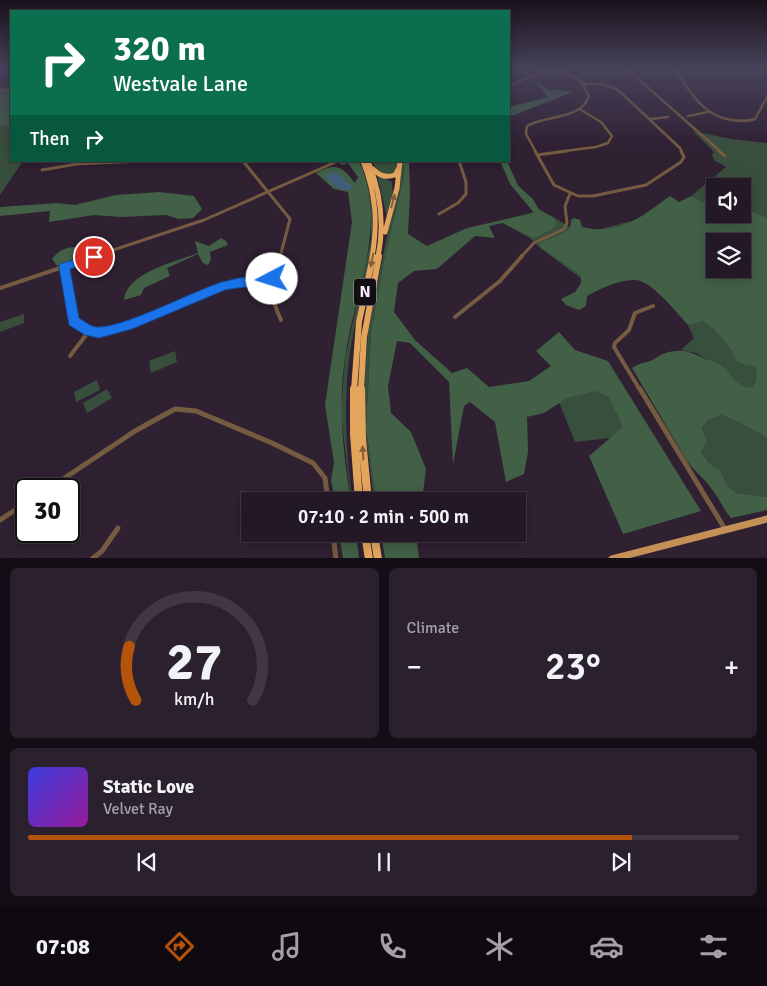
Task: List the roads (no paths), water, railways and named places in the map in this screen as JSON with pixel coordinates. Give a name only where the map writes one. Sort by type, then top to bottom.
[{"type":"highway","points":[[367,162],[378,174],[391,177],[398,172],[399,162]]},
{"type":"highway","name":"N","points":[[367,162],[382,203],[383,241],[364,334],[360,394],[367,492]]},
{"type":"highway","name":"N","points":[[358,492],[352,425],[354,370],[359,324],[377,236],[377,215],[367,162]]},
{"type":"highway","points":[[383,241],[397,188],[399,162]]},
{"type":"highway","points":[[366,542],[369,558]]},
{"type":"highway","points":[[375,542],[378,558]]},
{"type":"main road","points":[[612,558],[767,519]]},
{"type":"street","points":[[588,95],[589,100],[580,110],[535,121],[527,126],[526,134],[554,185],[570,194],[594,196],[646,185],[681,162],[683,152],[651,119],[624,95]]},
{"type":"street","points":[[656,95],[725,156]]},
{"type":"street","points":[[692,95],[696,102],[708,112],[730,120],[750,120],[758,116],[762,102],[767,97]]},
{"type":"street","points":[[538,155],[596,147],[608,143],[612,136],[602,122],[580,110]]},
{"type":"street","points":[[688,116],[708,112]]},
{"type":"street","points":[[651,119],[668,117]]},
{"type":"street","points":[[42,170],[77,164],[120,162]]},
{"type":"street","points":[[244,162],[290,219],[272,280],[271,297],[274,310],[281,320]]},
{"type":"street","points":[[0,288],[204,220],[336,162]]},
{"type":"street","points":[[439,214],[462,202],[467,193],[468,188],[459,162]]},
{"type":"street","points":[[455,318],[500,281],[535,242],[564,229],[567,223],[565,206],[570,194]]},
{"type":"street","points":[[64,267],[73,321],[89,331],[99,332],[121,328],[222,286],[239,282],[272,280]]},
{"type":"street","points":[[653,306],[635,313],[629,330],[615,343],[614,347],[726,529]]},
{"type":"street","points":[[70,356],[89,331]]},
{"type":"street","points":[[64,478],[135,431],[175,409],[196,411],[272,443],[313,463],[325,478],[327,492]]},
{"type":"street","points":[[0,520],[15,510]]},
{"type":"street","points":[[92,558],[102,551],[118,528]]},
{"type":"street","points":[[334,542],[336,558]]},
{"type":"water","points":[[336,171],[353,188],[351,190],[343,190],[336,187],[325,176]]}]
